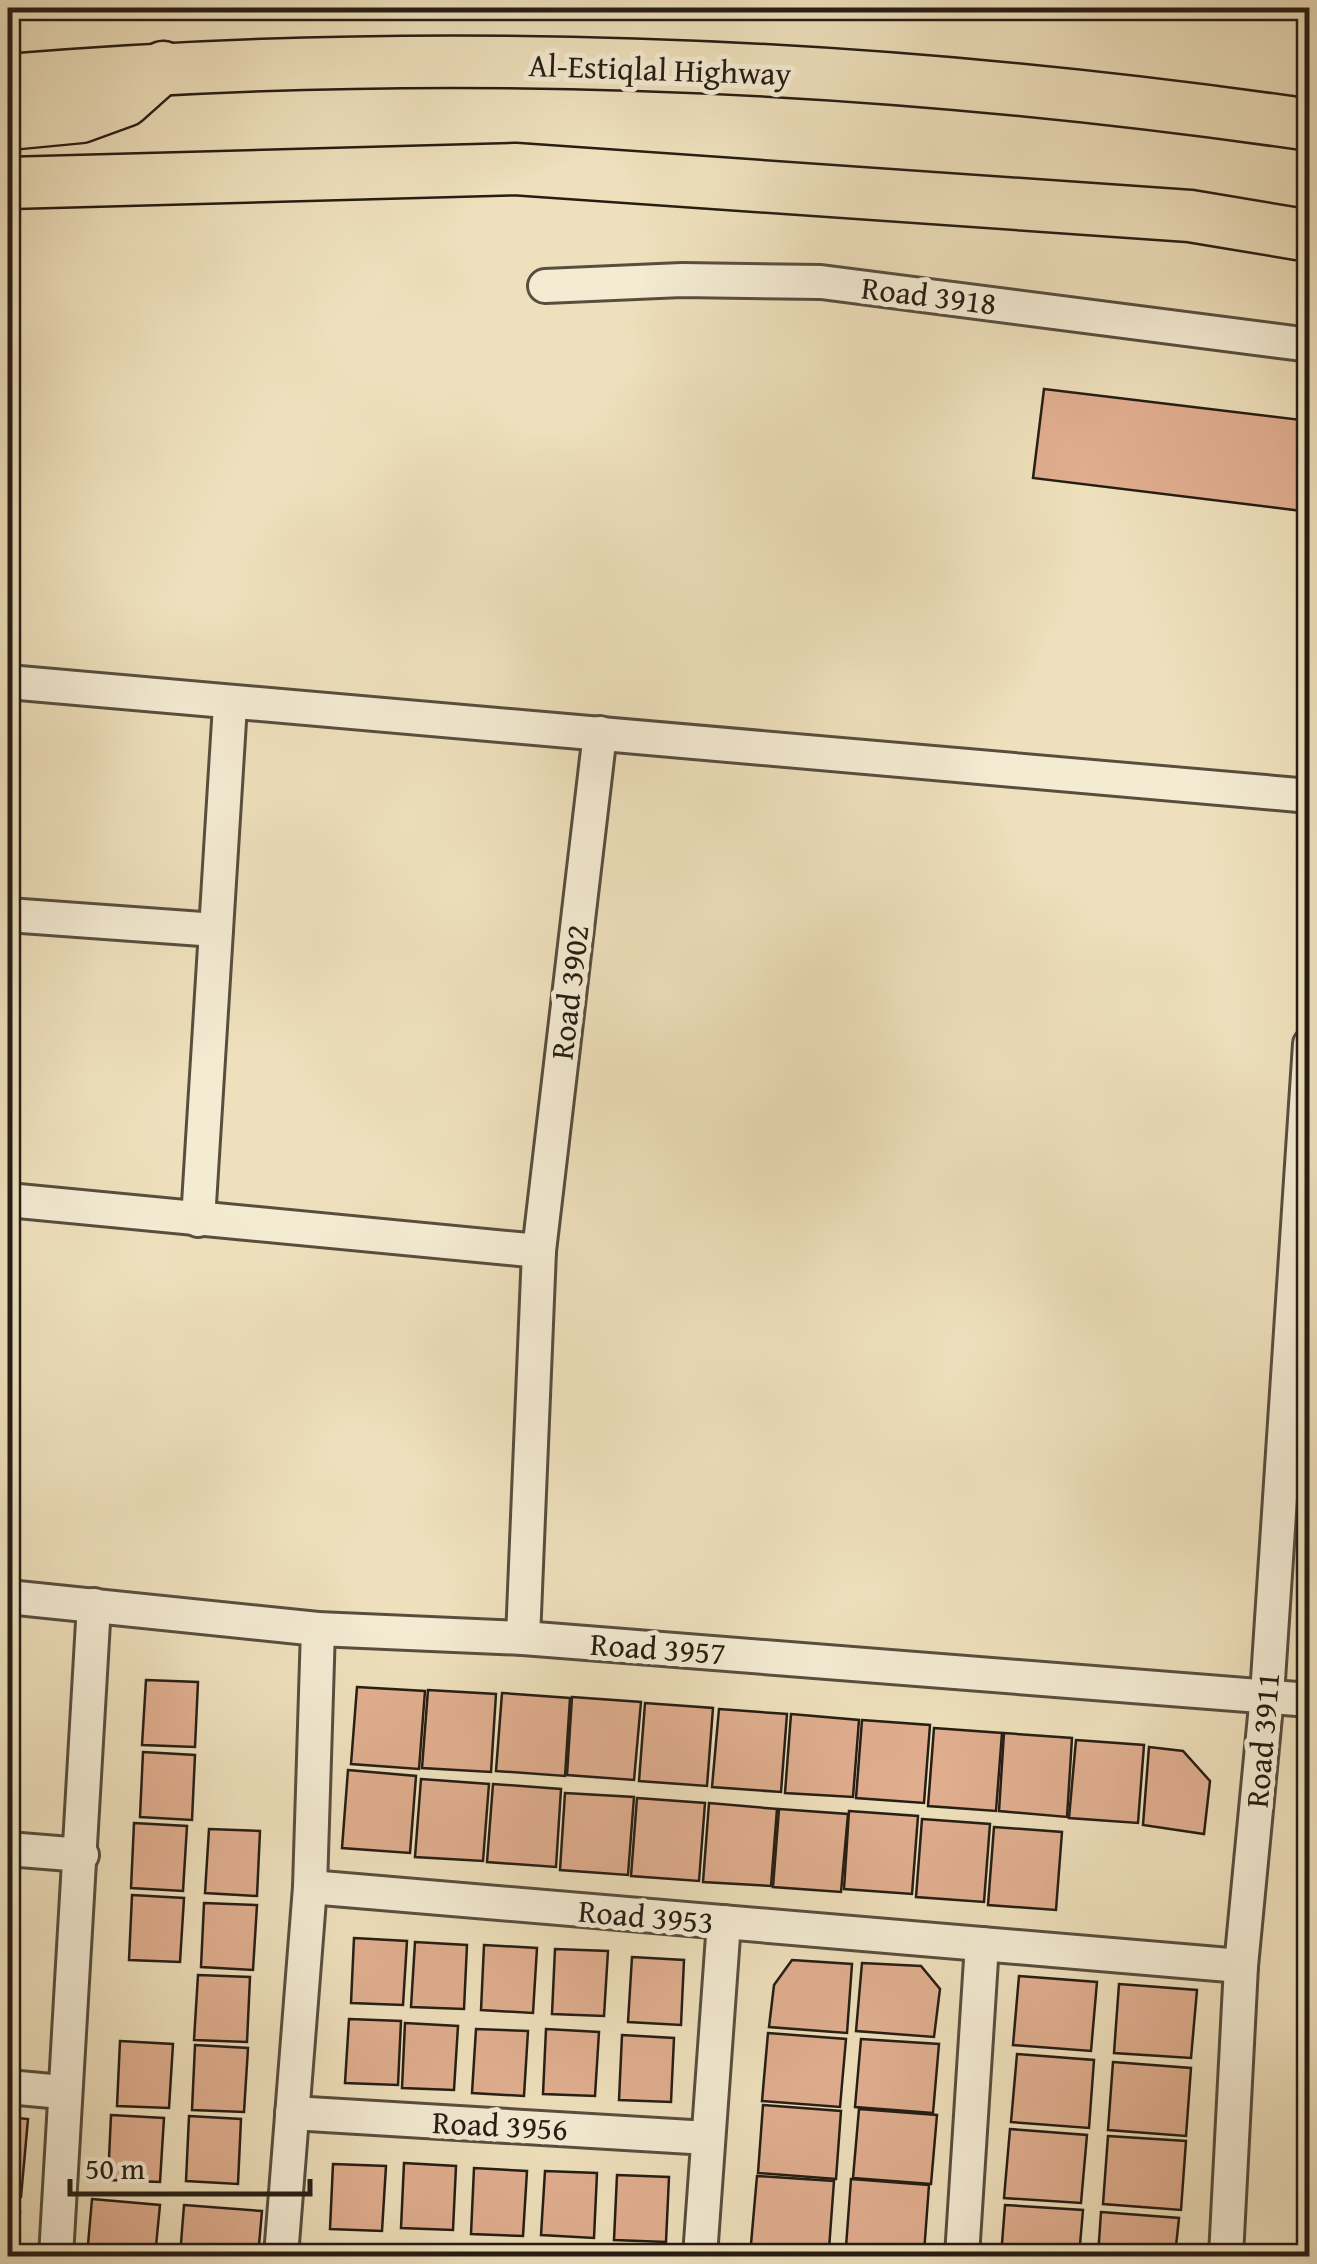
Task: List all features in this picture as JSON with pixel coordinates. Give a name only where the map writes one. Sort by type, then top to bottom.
[{"type":"main road","name":"Al-Estiqlal Highway","points":[[8,80],[163,67],[461,61],[842,76],[1147,102],[1310,126]]},
{"type":"main road","points":[[8,124],[81,116],[125,101],[163,67]]},
{"type":"main road","points":[[8,183],[515,170],[1190,216],[1310,236]]},
{"type":"street","name":"Road 3918","points":[[545,286],[682,280],[820,282],[1310,345]]},
{"type":"street","points":[[8,682],[230,705],[600,733],[1310,796]]},
{"type":"street","points":[[198,1220],[230,705]]},
{"type":"street","name":"Road 3902","points":[[523,1638],[539,1251],[600,733]]},
{"type":"street","points":[[8,914],[216,930]]},
{"type":"street","name":"Road 3911","points":[[1226,2256],[1241,1966],[1295,1444],[1310,1044]]},
{"type":"street","points":[[8,1200],[539,1251]]},
{"type":"street","name":"Road 3957","points":[[8,1598],[318,1629],[523,1638],[1310,1700]]},
{"type":"street","points":[[56,2256],[62,2092],[82,1855],[94,1605]]},
{"type":"street","points":[[281,2256],[310,1887],[318,1629]]},
{"type":"street","points":[[8,1850],[82,1855]]},
{"type":"street","name":"Road 3953","points":[[310,1887],[1241,1966]]},
{"type":"street","points":[[700,2256],[724,1922]]},
{"type":"street","points":[[962,2256],[982,1944]]},
{"type":"street","points":[[8,2086],[62,2092]]},
{"type":"street","name":"Road 3956","points":[[292,2113],[708,2138]]},
{"type":"building","points":[[1044,389],[1310,421],[1310,512],[1033,478]]},
{"type":"building","points":[[146,1680],[198,1682],[195,1747],[142,1745]]},
{"type":"building","points":[[357,1687],[425,1691],[419,1769],[351,1764]]},
{"type":"building","points":[[428,1690],[496,1694],[491,1772],[422,1768]]},
{"type":"building","points":[[502,1693],[570,1698],[565,1776],[496,1771]]},
{"type":"building","points":[[572,1697],[641,1702],[634,1780],[567,1775]]},
{"type":"building","points":[[645,1703],[713,1708],[707,1786],[639,1781]]},
{"type":"building","points":[[719,1709],[787,1714],[781,1792],[712,1787]]},
{"type":"building","points":[[791,1714],[859,1720],[853,1797],[785,1793]]},
{"type":"building","points":[[862,1720],[930,1725],[924,1803],[856,1798]]},
{"type":"building","points":[[934,1728],[1002,1733],[996,1811],[928,1806]]},
{"type":"building","points":[[1004,1733],[1072,1738],[1067,1817],[999,1811]]},
{"type":"building","points":[[1076,1740],[1144,1745],[1138,1823],[1069,1818]]},
{"type":"building","points":[[1149,1747],[1183,1751],[1210,1781],[1204,1834],[1143,1825]]},
{"type":"building","points":[[143,1752],[195,1755],[192,1820],[140,1817]]},
{"type":"building","points":[[348,1770],[416,1776],[410,1853],[342,1848]]},
{"type":"building","points":[[421,1779],[489,1784],[483,1861],[415,1857]]},
{"type":"building","points":[[493,1784],[561,1789],[556,1867],[487,1862]]},
{"type":"building","points":[[565,1793],[634,1797],[628,1875],[560,1870]]},
{"type":"building","points":[[637,1798],[705,1803],[699,1881],[631,1876]]},
{"type":"building","points":[[709,1803],[777,1809],[771,1886],[703,1882]]},
{"type":"building","points":[[779,1809],[848,1814],[841,1892],[773,1887]]},
{"type":"building","points":[[849,1811],[918,1816],[912,1894],[844,1889]]},
{"type":"building","points":[[922,1819],[990,1824],[984,1902],[916,1897]]},
{"type":"building","points":[[134,1823],[187,1826],[183,1891],[131,1888]]},
{"type":"building","points":[[994,1827],[1062,1832],[1056,1910],[988,1905]]},
{"type":"building","points":[[209,1829],[260,1831],[257,1896],[205,1893]]},
{"type":"building","points":[[132,1895],[184,1898],[180,1962],[129,1960]]},
{"type":"building","points":[[204,1903],[257,1905],[253,1970],[201,1967]]},
{"type":"building","points":[[354,1938],[407,1941],[403,2005],[351,2003]]},
{"type":"building","points":[[415,1942],[467,1945],[464,2009],[411,2007]]},
{"type":"building","points":[[484,1945],[537,1948],[533,2013],[481,2010]]},
{"type":"building","points":[[555,1949],[608,1951],[604,2016],[552,2014]]},
{"type":"building","points":[[632,1957],[684,1960],[681,2025],[628,2022]]},
{"type":"building","points":[[792,1960],[852,1964],[847,2033],[769,2027],[774,1985]]},
{"type":"building","points":[[862,1963],[921,1966],[940,1989],[934,2037],[856,2031]]},
{"type":"building","points":[[198,1975],[250,1977],[247,2042],[194,2040]]},
{"type":"building","points":[[1019,1976],[1097,1982],[1091,2051],[1013,2045]]},
{"type":"building","points":[[1119,1984],[1197,1990],[1191,2058],[1114,2053]]},
{"type":"building","points":[[349,2019],[401,2021],[398,2085],[345,2083]]},
{"type":"building","points":[[405,2023],[458,2026],[454,2090],[402,2088]]},
{"type":"building","points":[[476,2029],[528,2031],[524,2096],[472,2093]]},
{"type":"building","points":[[546,2029],[599,2032],[595,2096],[543,2094]]},
{"type":"building","points":[[768,2033],[846,2039],[840,2107],[762,2101]]},
{"type":"building","points":[[622,2035],[674,2038],[671,2102],[619,2100]]},
{"type":"building","points":[[861,2039],[939,2044],[933,2113],[855,2107]]},
{"type":"building","points":[[120,2041],[173,2044],[169,2108],[117,2106]]},
{"type":"building","points":[[195,2045],[248,2048],[244,2112],[192,2110]]},
{"type":"building","points":[[1017,2054],[1094,2060],[1089,2128],[1011,2122]]},
{"type":"building","points":[[1113,2062],[1191,2068],[1186,2136],[1108,2130]]},
{"type":"building","points":[[763,2105],[841,2111],[836,2179],[758,2173]]},
{"type":"building","points":[[859,2109],[937,2115],[931,2184],[853,2178]]},
{"type":"building","points":[[111,2115],[164,2118],[160,2182],[108,2180]]},
{"type":"building","points":[[189,2116],[241,2119],[238,2184],[186,2181]]},
{"type":"building","points":[[8,2117],[28,2119],[21,2197],[8,2196]]},
{"type":"building","points":[[1010,2129],[1087,2135],[1081,2203],[1004,2198]]},
{"type":"building","points":[[1108,2136],[1186,2141],[1181,2210],[1103,2204]]},
{"type":"building","points":[[404,2163],[456,2166],[453,2230],[401,2228]]},
{"type":"building","points":[[333,2164],[386,2166],[382,2231],[330,2229]]},
{"type":"building","points":[[474,2168],[527,2171],[523,2236],[471,2234]]},
{"type":"building","points":[[545,2171],[597,2173],[594,2238],[541,2235]]},
{"type":"building","points":[[617,2175],[669,2177],[666,2242],[614,2240]]},
{"type":"building","points":[[757,2176],[834,2181],[829,2249],[751,2244]]},
{"type":"building","points":[[851,2179],[929,2185],[924,2253],[846,2247]]},
{"type":"building","points":[[92,2199],[160,2205],[155,2256],[87,2256]]},
{"type":"building","points":[[184,2205],[262,2211],[258,2256],[180,2256]]},
{"type":"building","points":[[1005,2205],[1083,2210],[1079,2256],[1001,2256]]},
{"type":"building","points":[[8,2211],[20,2212],[16,2256],[8,2256]]},
{"type":"building","points":[[1101,2212],[1179,2218],[1175,2256],[1098,2256]]},
{"type":"building","points":[[329,2245],[381,2247],[381,2256],[329,2256]]},
{"type":"building","points":[[845,2249],[923,2255],[844,2256]]},
{"type":"building","points":[[399,2250],[451,2253],[451,2256],[398,2256]]},
{"type":"building","points":[[748,2251],[823,2256],[748,2256]]}]
